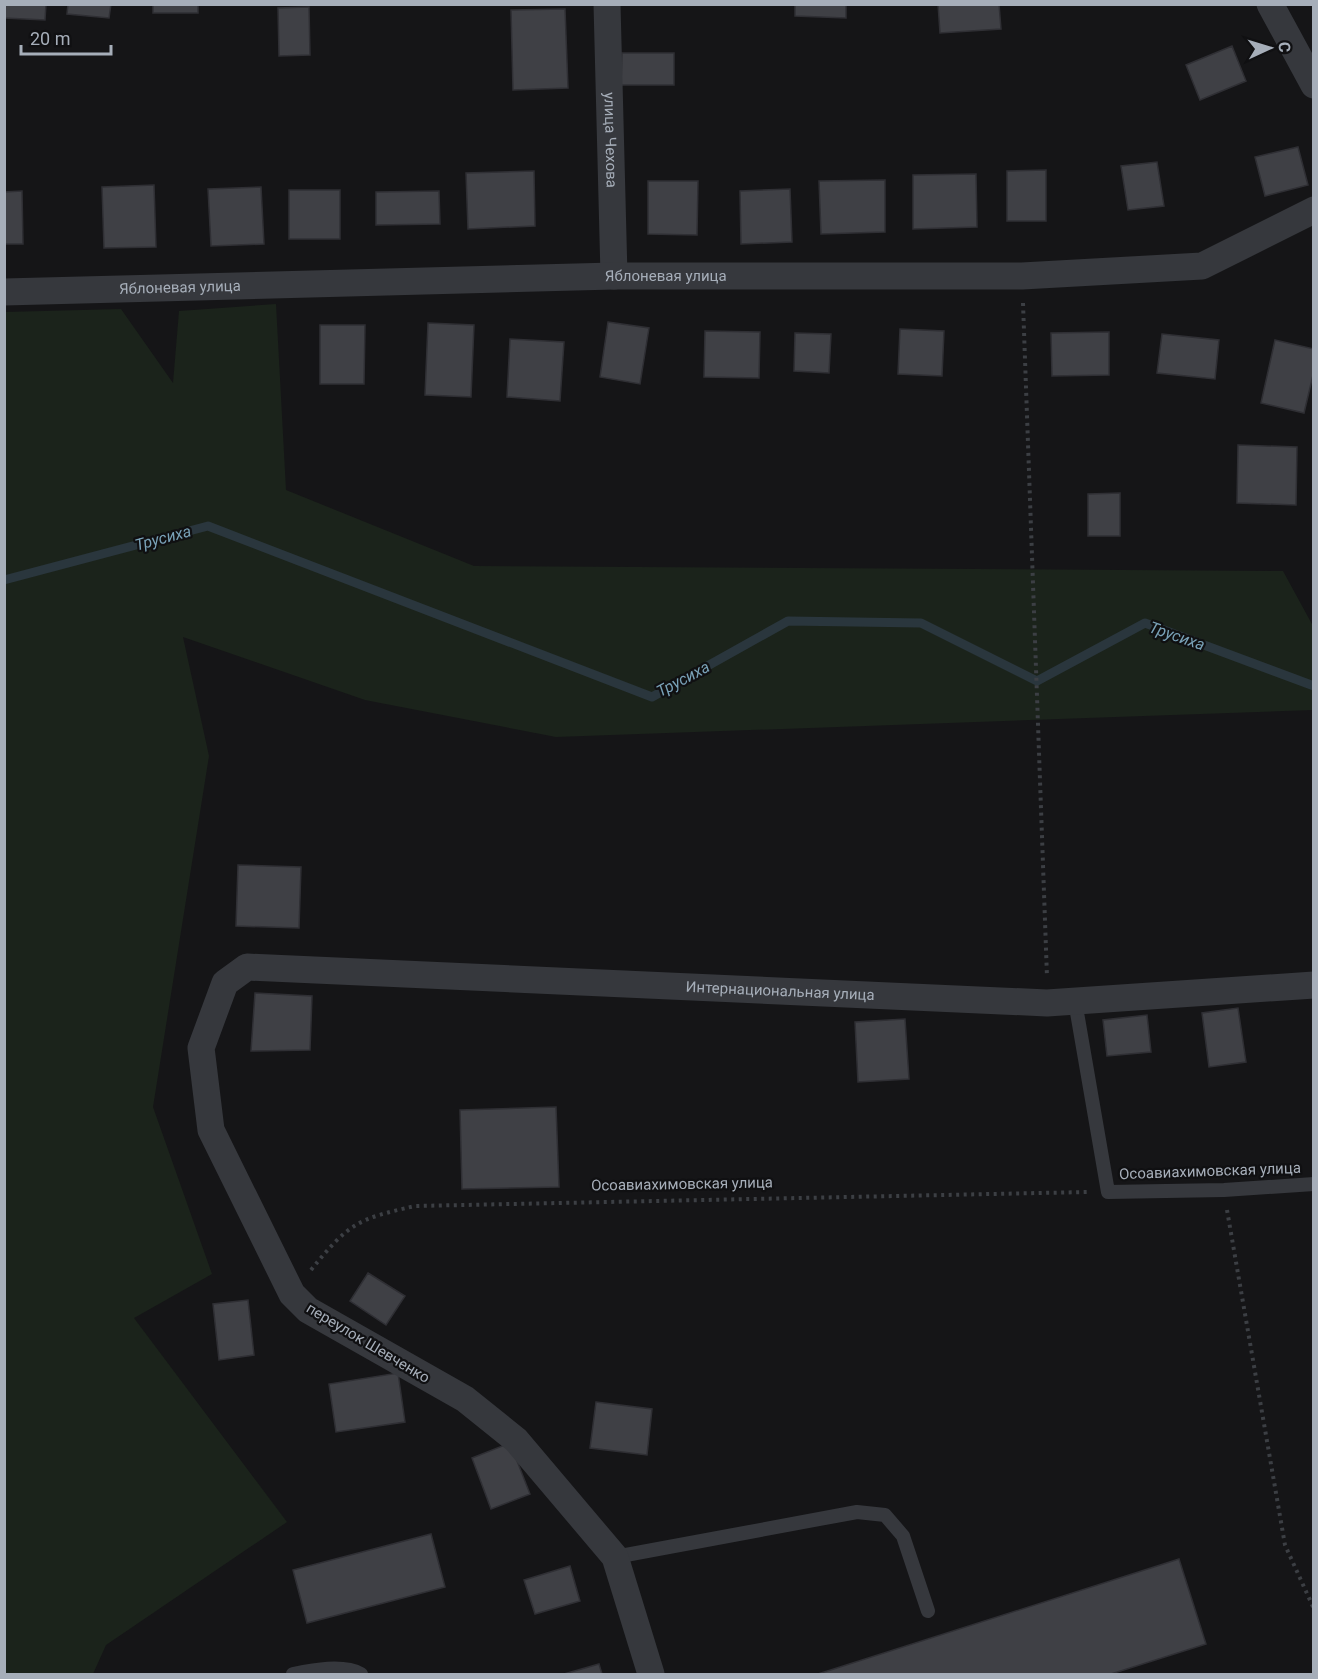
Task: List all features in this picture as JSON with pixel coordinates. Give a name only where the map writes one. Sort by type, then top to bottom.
[{"type":"street","name":"улица Чехова","points":[[607,4],[614,276]]},
{"type":"street","points":[[1270,4],[1314,85]]},
{"type":"street","name":"Яблоневая улица","points":[[4,292],[614,276],[1022,276],[1202,266],[1314,210]]},
{"type":"street","name":"Интернациональная улица","points":[[247,967],[1047,1003],[1314,985]]},
{"type":"street","name":"переулок Шевченко","points":[[247,967],[225,983],[201,1048],[211,1130],[292,1294],[308,1310],[465,1399],[516,1440],[615,1557],[651,1674]]},
{"type":"lane","name":"Осоавиахимовская улица","points":[[1075,1001],[1108,1192],[1224,1190],[1314,1184]]},
{"type":"lane","points":[[615,1557],[857,1512],[885,1515],[903,1536],[928,1611]]},
{"type":"lane","points":[[293,1674],[309,1670],[353,1670],[361,1674]]},
{"type":"path","points":[[1022,276],[1047,1003]]},
{"type":"path","points":[[1224,1190],[1285,1545],[1314,1609]]},
{"type":"path","name":"Осоавиахимовская улица","points":[[292,1294],[339,1235],[369,1216],[415,1206],[1108,1192]]},
{"type":"shaded area","points":[[276,304],[286,490],[474,566],[1283,571],[1313,626],[1313,710],[556,737],[365,700],[183,637],[209,756],[153,1107],[212,1274],[134,1318],[287,1522],[106,1645],[93,1674],[5,1674],[5,312],[121,309],[173,383],[179,311]]},
{"type":"building","points":[[4,4],[46,4],[45,20],[4,18]]},
{"type":"building","points":[[68,4],[111,4],[109,18],[67,14]]},
{"type":"building","points":[[153,4],[198,4],[198,13],[153,13]]},
{"type":"building","points":[[795,4],[846,4],[846,18],[795,16]]},
{"type":"building","points":[[938,4],[999,4],[1001,29],[940,33]]},
{"type":"building","points":[[309,7],[310,55],[279,56],[278,8]]},
{"type":"building","points":[[565,9],[568,88],[513,90],[511,10]]},
{"type":"building","points":[[1232,46],[1246,81],[1200,100],[1186,65]]},
{"type":"building","points":[[622,53],[674,53],[674,85],[621,85]]},
{"type":"building","points":[[1298,147],[1308,185],[1265,196],[1255,157]]},
{"type":"building","points":[[1157,162],[1164,206],[1128,210],[1121,166]]},
{"type":"building","points":[[1046,170],[1046,221],[1007,221],[1007,171]]},
{"type":"building","points":[[534,171],[535,226],[468,229],[466,173]]},
{"type":"building","points":[[976,174],[977,227],[913,229],[913,175]]},
{"type":"building","points":[[885,180],[885,232],[821,234],[819,181]]},
{"type":"building","points":[[648,181],[698,181],[697,235],[648,234]]},
{"type":"building","points":[[154,185],[156,247],[104,248],[102,187]]},
{"type":"building","points":[[261,187],[264,244],[211,246],[208,189]]},
{"type":"building","points":[[790,189],[792,242],[741,244],[740,191]]},
{"type":"building","points":[[289,190],[340,190],[340,239],[289,239]]},
{"type":"building","points":[[22,191],[23,244],[4,244],[4,192]]},
{"type":"building","points":[[439,191],[440,224],[376,225],[376,192]]},
{"type":"building","points":[[608,322],[649,328],[640,384],[600,377]]},
{"type":"building","points":[[428,323],[474,325],[471,397],[425,395]]},
{"type":"building","points":[[320,325],[365,325],[364,384],[320,384]]},
{"type":"building","points":[[900,329],[944,331],[942,376],[898,374]]},
{"type":"building","points":[[705,331],[760,332],[759,378],[704,377]]},
{"type":"building","points":[[1109,332],[1109,375],[1052,376],[1051,333]]},
{"type":"building","points":[[795,333],[831,334],[829,373],[794,371]]},
{"type":"building","points":[[1162,334],[1219,340],[1215,379],[1157,373]]},
{"type":"building","points":[[510,339],[564,342],[560,401],[507,397]]},
{"type":"building","points":[[1275,340],[1314,349],[1314,371],[1304,413],[1261,403]]},
{"type":"building","points":[[1238,445],[1297,447],[1296,505],[1237,503]]},
{"type":"building","points":[[1120,493],[1120,536],[1088,536],[1088,494]]},
{"type":"building","points":[[238,865],[301,867],[299,928],[236,926]]},
{"type":"building","points":[[255,993],[312,996],[310,1050],[251,1051]]},
{"type":"building","points":[[1238,1008],[1246,1062],[1209,1067],[1202,1013]]},
{"type":"building","points":[[1147,1015],[1151,1052],[1107,1056],[1103,1020]]},
{"type":"building","points":[[905,1019],[909,1079],[858,1082],[855,1022]]},
{"type":"building","points":[[556,1107],[559,1187],[462,1189],[460,1110]]},
{"type":"building","points":[[368,1273],[405,1296],[386,1325],[350,1301]]},
{"type":"building","points":[[248,1300],[254,1355],[219,1360],[213,1304]]},
{"type":"building","points":[[398,1373],[405,1422],[336,1432],[329,1384]]},
{"type":"building","points":[[596,1402],[652,1409],[647,1455],[590,1448]]},
{"type":"building","points":[[510,1443],[530,1494],[491,1509],[472,1458]]},
{"type":"building","points":[[431,1534],[445,1587],[307,1623],[293,1570]]},
{"type":"building","points":[[1179,1559],[1206,1644],[1111,1674],[818,1674]]},
{"type":"building","points":[[570,1566],[580,1601],[535,1614],[524,1580]]},
{"type":"building","points":[[599,1664],[602,1674],[564,1674]]},
{"type":"waterway","name":"Трусиха","points":[[4,580],[208,526],[652,697],[788,621],[921,623],[1037,681],[1145,623],[1314,686]]}]
